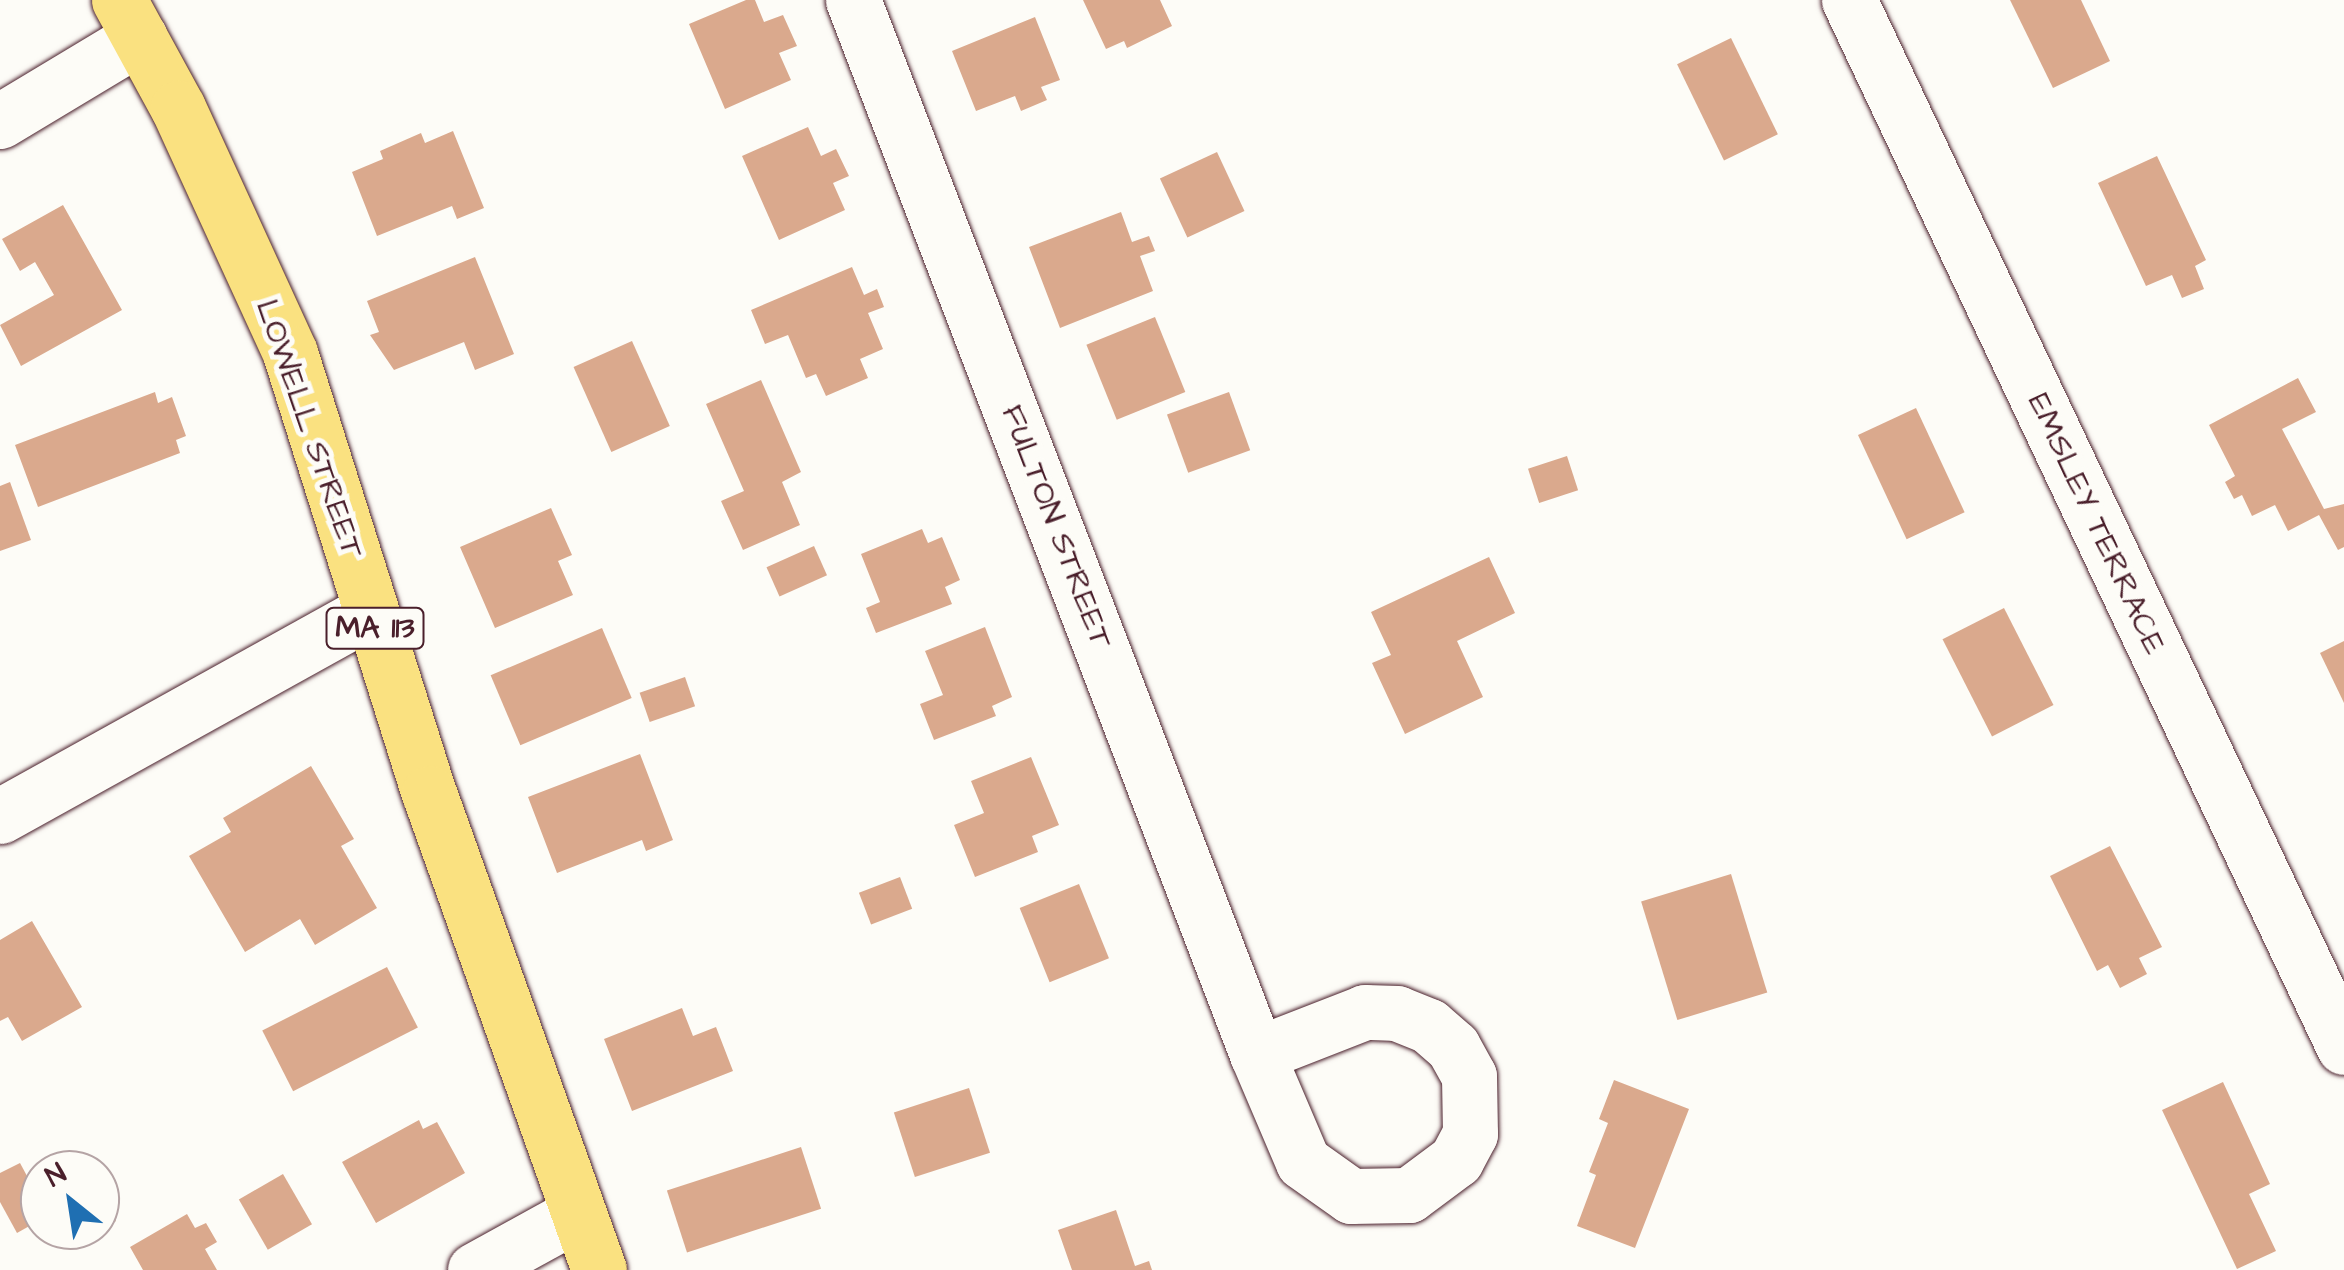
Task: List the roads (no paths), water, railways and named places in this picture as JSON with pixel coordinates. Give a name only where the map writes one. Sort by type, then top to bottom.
[{"type":"main road","name":"LOWELL STREET","points":[[130,18],[290,353],[370,611],[577,1214],[600,1270]]},
{"type":"street","name":"FULTON STREET","points":[[854,0],[1258,1054]]},
{"type":"street","name":"EMSLEY TERRACE","points":[[1849,0],[2344,1047]]},
{"type":"street","points":[[0,121],[130,18]]},
{"type":"street","points":[[0,816],[370,611]]},
{"type":"street","points":[[475,1270],[577,1214]]}]
